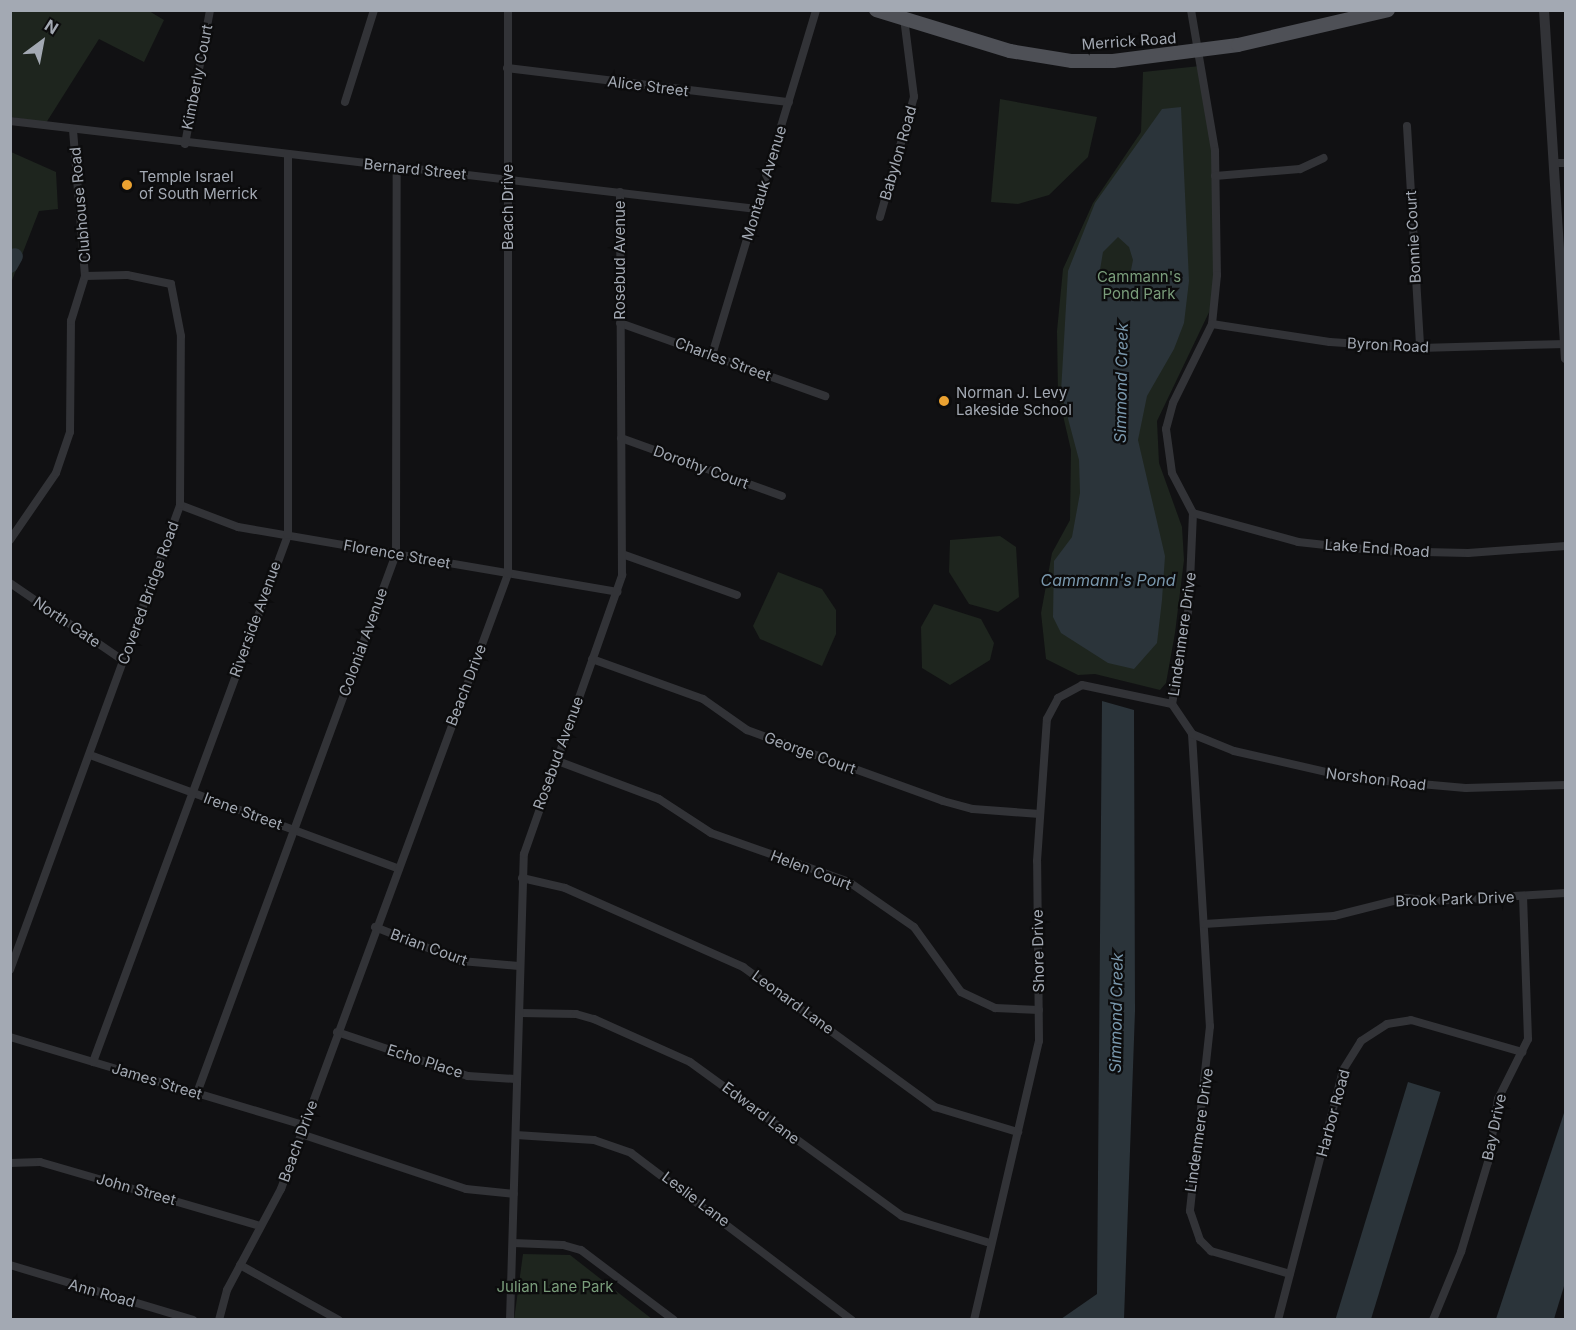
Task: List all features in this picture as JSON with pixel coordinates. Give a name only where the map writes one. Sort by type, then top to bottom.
[{"type":"main road","name":"Merrick Road","points":[[876,10],[904,14],[1010,51],[1046,59],[1113,62],[1198,51],[1359,13],[1388,10]]},
{"type":"street","name":"Kimberly Court","points":[[185,144],[210,10]]},
{"type":"street","points":[[345,102],[374,10]]},
{"type":"street","name":"Beach Drive","points":[[219,1320],[223,1300],[281,1189],[375,927],[508,574],[508,10]]},
{"type":"street","name":"Montauk Avenue","points":[[712,355],[816,10]]},
{"type":"street","points":[[1191,10],[1209,105],[1215,176],[1217,275],[1212,324],[1173,403],[1166,429],[1172,473],[1193,513]]},
{"type":"street","points":[[1544,10],[1566,358]]},
{"type":"street","name":"Babylon Road","points":[[880,217],[914,97],[904,14]]},
{"type":"street","name":"Alice Street","points":[[507,68],[789,102]]},
{"type":"street","name":"Clubhouse Road","points":[[10,121],[73,130],[86,276],[71,321],[71,416],[66,448],[56,473],[10,540]]},
{"type":"street","name":"Bonnie Court","points":[[1407,126],[1419,348]]},
{"type":"street","name":"Bernard Street","points":[[73,130],[757,208]]},
{"type":"street","name":"Riverside Avenue","points":[[93,1062],[288,536],[288,154]]},
{"type":"street","points":[[1215,176],[1300,169],[1324,158]]},
{"type":"street","points":[[1553,163],[1566,163]]},
{"type":"street","name":"Colonial Avenue","points":[[198,1093],[396,554],[397,167]]},
{"type":"street","name":"Rosebud Avenue","points":[[510,1320],[522,878],[527,837],[617,592],[622,554],[620,192]]},
{"type":"street","name":"Covered Bridge Road","points":[[10,970],[180,505],[181,336],[171,284],[127,275],[86,276]]},
{"type":"street","name":"Charles Street","points":[[620,322],[825,396]]},
{"type":"street","name":"Byron Road","points":[[1212,324],[1330,342],[1419,348],[1565,344]]},
{"type":"street","name":"Dorothy Court","points":[[621,438],[782,496]]},
{"type":"street","name":"Florence Street","points":[[180,505],[224,523],[288,536],[617,592]]},
{"type":"street","name":"Lake End Road","points":[[1193,513],[1298,542],[1381,551],[1468,553],[1566,546]]},
{"type":"street","name":"Lindenmere Drive","points":[[1193,513],[1189,606],[1172,704],[1192,734],[1210,1049],[1190,1199],[1191,1221],[1200,1240],[1217,1255],[1290,1274]]},
{"type":"street","points":[[622,554],[737,595]]},
{"type":"street","name":"North Gate","points":[[10,583],[124,661]]},
{"type":"street","name":"George Court","points":[[592,659],[703,699],[747,730],[943,801],[973,809],[1040,814]]},
{"type":"street","name":"Shore Drive","points":[[974,1320],[990,1243],[1037,1057],[1040,814],[1047,719],[1058,698],[1072,688],[1093,684],[1172,704]]},
{"type":"street","name":"Norshon Road","points":[[1192,734],[1233,752],[1353,778],[1466,788],[1566,784]]},
{"type":"street","name":"Irene Street","points":[[90,755],[397,868]]},
{"type":"street","name":"Helen Court","points":[[555,760],[659,799],[711,833],[849,882],[914,927],[961,992],[996,1008],[1039,1010]]},
{"type":"street","name":"Leonard Lane","points":[[522,878],[565,888],[743,967],[935,1107],[1018,1132]]},
{"type":"street","name":"Brook Park Drive","points":[[1204,924],[1334,915],[1405,898],[1434,901],[1566,893]]},
{"type":"street","name":"Bay Drive","points":[[1433,1320],[1461,1252],[1488,1162],[1498,1099],[1522,1052],[1530,1019],[1523,896]]},
{"type":"street","name":"Brian Court","points":[[375,927],[461,962],[519,966]]},
{"type":"street","name":"Edward Lane","points":[[520,1013],[576,1014],[594,1019],[690,1062],[902,1216],[990,1243]]},
{"type":"street","name":"Harbor Road","points":[[1278,1320],[1343,1070],[1361,1041],[1387,1024],[1411,1020],[1522,1052]]},
{"type":"street","name":"Echo Place","points":[[337,1032],[468,1076],[516,1079]]},
{"type":"street","name":"James Street","points":[[10,1037],[198,1093],[466,1190],[514,1194]]},
{"type":"street","name":"Leslie Lane","points":[[516,1135],[594,1140],[631,1154],[852,1320]]},
{"type":"street","name":"John Street","points":[[10,1163],[40,1162],[260,1226]]},
{"type":"street","points":[[513,1243],[563,1245],[580,1250],[674,1320]]},
{"type":"street","name":"Ann Road","points":[[10,1265],[194,1320]]},
{"type":"street","points":[[240,1265],[339,1320]]},
{"type":"green space","points":[[10,11],[149,11],[164,20],[144,62],[99,39],[46,123],[11,117]]},
{"type":"green space","name":"Cammann's Pond","points":[[1200,66],[1213,150],[1216,269],[1212,306],[1157,421],[1159,463],[1182,527],[1184,560],[1166,683],[1160,690],[1095,674],[1078,675],[1046,659],[1041,613],[1052,553],[1070,520],[1071,450],[1058,394],[1057,331],[1063,269],[1093,203],[1141,132],[1143,72]]},
{"type":"green space","points":[[1000,99],[1097,117],[1088,157],[1049,195],[1018,204],[991,202]]},
{"type":"green space","points":[[11,152],[56,172],[58,209],[39,211],[11,283]]},
{"type":"green space","points":[[1000,536],[1016,547],[1019,597],[998,612],[969,604],[949,572],[950,540]]},
{"type":"green space","points":[[778,572],[822,589],[836,610],[836,634],[822,666],[760,639],[753,626]]},
{"type":"green space","points":[[934,604],[981,619],[994,643],[990,660],[950,685],[922,668],[921,627]]},
{"type":"green space","name":"Julian Lane Park","points":[[523,1254],[570,1255],[652,1319],[514,1320]]},
{"type":"water","name":"Cammann's Pond","points":[[1181,107],[1189,281],[1184,323],[1174,349],[1147,396],[1138,440],[1165,556],[1157,643],[1134,669],[1108,663],[1061,633],[1053,617],[1054,561],[1072,537],[1080,493],[1079,460],[1061,392],[1068,271],[1095,203],[1162,109]],"holes":[[[1118,237],[1129,247],[1133,260],[1129,280],[1099,276],[1103,252]]]},
{"type":"water","name":"Simmond Creek","points":[[1102,701],[1134,710],[1135,1011],[1124,1319],[1061,1319],[1097,1294]]},
{"type":"water","points":[[1408,1082],[1441,1092],[1371,1320],[1335,1319]]},
{"type":"water","points":[[1565,1110],[1565,1283],[1554,1319],[1496,1319]]},
{"type":"waterway","points":[[10,265],[15,256]]},
{"type":"place","name":"Temple Israel of South Merrick","points":[[127,185]]},
{"type":"place","name":"Norman J. Levy Lakeside School","points":[[944,401]]},
{"type":"park label","name":"Cammann's Pond Park","points":[[1139,284]]}]
